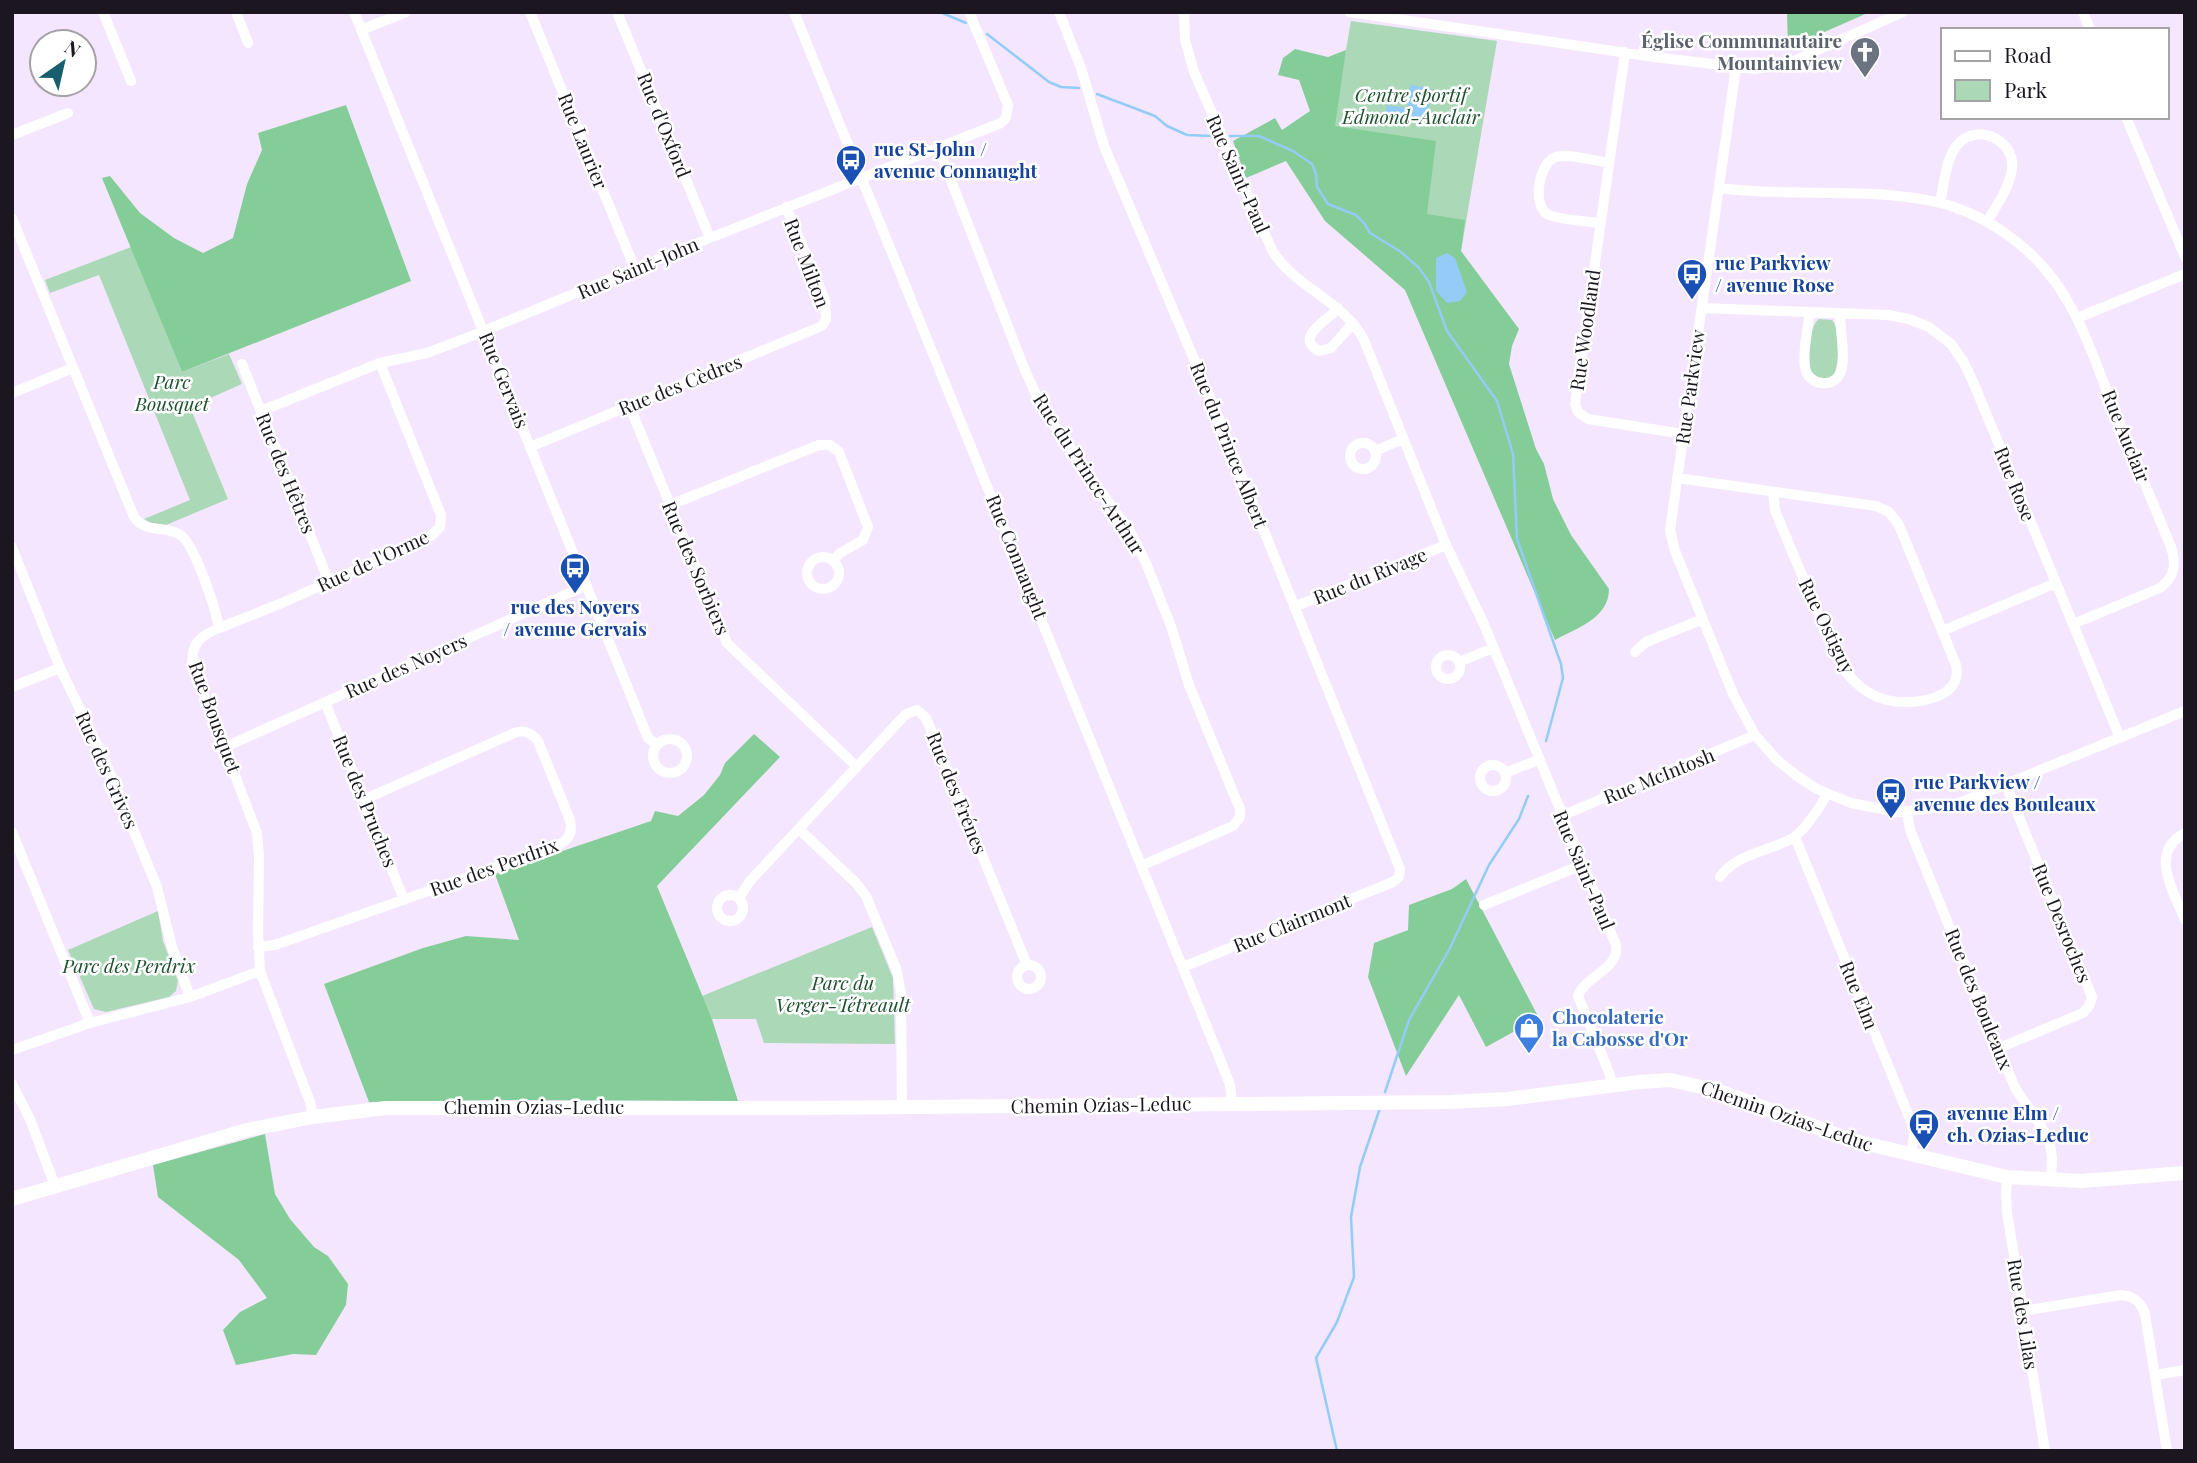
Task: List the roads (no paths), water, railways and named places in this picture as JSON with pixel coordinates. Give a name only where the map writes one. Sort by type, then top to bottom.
[{"type":"street","points":[[103,12],[131,82]]},
{"type":"street","points":[[236,12],[248,43]]},
{"type":"street","name":"Rue Gervais","points":[[354,12],[648,738],[657,745]]},
{"type":"street","points":[[362,30],[406,12]]},
{"type":"street","name":"Rue Laurier","points":[[530,12],[635,269]]},
{"type":"street","name":"Rue d'Oxford","points":[[617,12],[710,238]]},
{"type":"street","name":"Rue Connaught","points":[[794,12],[1184,967],[1227,1076],[1232,1104]]},
{"type":"street","name":"Rue Saint-John","points":[[261,411],[380,363],[427,353],[484,331],[1000,123],[1009,112],[1006,97],[969,12]]},
{"type":"street","name":"Rue du Prince Albert","points":[[1059,12],[1084,77],[1104,146],[1205,384],[1400,869],[1399,877]]},
{"type":"street","name":"Rue Saint-Paul","points":[[1184,12],[1185,40],[1194,72],[1272,250],[1287,269],[1339,308],[1353,323],[1369,353],[1446,545],[1493,648],[1617,950],[1614,960],[1581,989],[1578,998],[1612,1086]]},
{"type":"street","points":[[1349,12],[1762,69],[1783,65],[1903,12]]},
{"type":"street","points":[[2082,12],[2089,28]]},
{"type":"street","name":"Rue Woodland","points":[[1625,52],[1575,398],[1576,407],[1580,414],[1588,419],[1683,435]]},
{"type":"street","name":"Rue Parkview","points":[[1736,67],[1670,524],[1671,541],[1734,696],[1755,735],[1783,765],[1827,794],[1873,809],[1907,812],[1952,806],[2185,711]]},
{"type":"street","points":[[12,135],[68,113]]},
{"type":"street","points":[[2127,119],[2185,257]]},
{"type":"street","points":[[1940,202],[1957,145],[1976,134],[1995,138],[2008,150],[2013,167],[2007,185],[1987,222]]},
{"type":"street","name":"Rue du Prince-Arthur","points":[[938,147],[1042,408],[1118,514],[1143,555],[1172,629],[1189,685],[1240,809],[1240,817],[1233,826],[1143,865]]},
{"type":"street","points":[[1600,223],[1553,216],[1545,212],[1539,201],[1541,180],[1548,162],[1557,156],[1609,163]]},
{"type":"street","name":"Rue Auclair","points":[[1719,188],[1894,195],[1940,202],[1987,222],[2014,240],[2038,261],[2060,288],[2077,318],[2175,562],[2171,577],[2160,588],[2073,624]]},
{"type":"street","name":"Rue Milton","points":[[786,208],[825,300],[826,319]]},
{"type":"street","points":[[12,218],[134,517],[147,528],[174,532],[186,539],[217,614],[219,628]]},
{"type":"street","points":[[2077,318],[2185,274]]},
{"type":"street","points":[[1339,308],[1332,317],[1311,332],[1309,339],[1312,347],[1319,351],[1329,349],[1353,323]]},
{"type":"street","name":"Rue Rose","points":[[1702,308],[1895,316],[1916,321],[1935,330],[1955,349],[1974,384],[2120,738]]},
{"type":"street","points":[[1809,313],[1805,369],[1812,380],[1824,384],[1835,380],[1842,369],[1840,314]]},
{"type":"street","name":"Rue des Cèdres","points":[[530,447],[817,330],[826,319]]},
{"type":"street","name":"Rue de l'Orme","points":[[219,628],[282,603],[433,534],[441,524],[439,510],[380,363]]},
{"type":"street","name":"Rue des Hêtres","points":[[242,364],[329,582]]},
{"type":"street","points":[[12,393],[73,368]]},
{"type":"street","name":"Rue des Sorbiers","points":[[629,405],[727,643],[857,767]]},
{"type":"street","points":[[1375,451],[1403,439]]},
{"type":"street","points":[[670,505],[819,445],[830,445],[839,452],[868,527],[863,540],[840,553],[833,561]]},
{"type":"street","name":"Rue Ostiguy","points":[[1677,478],[1876,506],[1889,512],[1899,525],[1942,631],[1957,672],[1954,685],[1946,692],[1924,699],[1899,702],[1875,696],[1855,682],[1843,668],[1831,644],[1775,510],[1773,492]]},
{"type":"street","name":"Rue du Rivage","points":[[1294,607],[1446,545]]},
{"type":"street","name":"Rue des Grives","points":[[12,547],[60,668],[105,761],[157,887],[164,906],[172,947],[190,997]]},
{"type":"street","points":[[1942,631],[2056,583]]},
{"type":"street","name":"Rue des Noyers","points":[[225,747],[587,585]]},
{"type":"street","points":[[1635,652],[1646,642],[1703,619]]},
{"type":"street","name":"Rue Bousquet","points":[[219,628],[198,639],[192,660],[258,841],[260,971],[307,1094],[313,1117]]},
{"type":"street","points":[[1458,662],[1493,648]]},
{"type":"street","points":[[12,687],[60,668]]},
{"type":"street","name":"Rue des Pruches","points":[[326,702],[404,900]]},
{"type":"street","name":"Rue des Frénes","points":[[739,898],[750,881],[908,712],[917,710],[923,713],[1027,965]]},
{"type":"street","name":"Rue des Perdrix","points":[[258,947],[275,945],[561,844],[568,838],[571,829],[565,807],[538,741],[531,734],[522,731],[365,799]]},
{"type":"street","name":"Rue McIntosh","points":[[1561,816],[1755,735]]},
{"type":"street","points":[[1505,773],[1538,760]]},
{"type":"street","name":"Rue Desroches","points":[[1999,1048],[2083,1013],[2091,1000],[2090,991],[2006,785]]},
{"type":"street","points":[[1720,877],[1735,861],[1795,837],[1821,806],[1827,794]]},
{"type":"street","name":"Rue des Bouleaux","points":[[1907,812],[1910,830],[2018,1094],[2049,1138],[2052,1157],[2051,1181]]},
{"type":"street","points":[[799,829],[856,883],[866,896],[897,971],[901,994],[902,1107]]},
{"type":"street","points":[[12,831],[90,1023]]},
{"type":"street","points":[[2185,833],[2169,846],[2164,862],[2166,875],[2185,920]]},
{"type":"street","name":"Rue Elm","points":[[1795,837],[1912,1124],[1914,1136],[1911,1156]]},
{"type":"street","points":[[1484,905],[1582,865]]},
{"type":"street","name":"Rue Clairmont","points":[[1184,967],[1393,882],[1399,877]]},
{"type":"street","points":[[12,1050],[90,1023],[190,997],[260,971]]},
{"type":"street","name":"Chemin Ozias-Leduc","points":[[12,1199],[223,1136],[313,1117],[407,1107],[902,1107],[1507,1099],[1655,1080],[1685,1082],[1722,1092],[1842,1137],[1911,1156],[2007,1177],[2051,1181],[2112,1180],[2185,1173]]},
{"type":"street","points":[[12,1084],[30,1119],[55,1186]]},
{"type":"street","name":"Rue des Lilas","points":[[2007,1177],[2006,1198],[2045,1451]]},
{"type":"street","points":[[2023,1311],[2118,1295],[2134,1298],[2144,1311],[2167,1451]]},
{"type":"street","points":[[2155,1375],[2185,1370]]},
{"type":"water","points":[[1410,85],[1431,88],[1426,124],[1385,118],[1387,105],[1407,108]]},
{"type":"water","points":[[1447,253],[1455,258],[1467,292],[1460,301],[1447,303],[1436,291],[1436,258]]},
{"type":"waterway","points":[[940,12],[966,23]]},
{"type":"waterway","points":[[987,34],[1049,82],[1061,87],[1079,88]]},
{"type":"waterway","points":[[1097,94],[1155,116],[1167,126],[1187,135],[1213,136]]},
{"type":"waterway","points":[[1230,136],[1259,136],[1293,151],[1312,164],[1317,187],[1328,204],[1356,215],[1370,233],[1401,252],[1419,268],[1429,282],[1447,331],[1497,401],[1513,454],[1517,539],[1561,664],[1563,678],[1546,741]]},
{"type":"waterway","points":[[1385,1092],[1409,1020],[1449,950],[1489,865],[1519,819],[1528,796]]},
{"type":"waterway","points":[[1337,1451],[1316,1358],[1337,1322],[1354,1277],[1351,1217],[1360,1167],[1379,1111]]},
{"type":"place","name":"Église Communautaire Mountainview","points":[[1865,79]]},
{"type":"place","name":"rue St-John / avenue Connaught","points":[[851,187]]},
{"type":"place","name":"rue Parkview / avenue Rose","points":[[1692,301]]},
{"type":"place","name":"rue des Noyers / avenue Gervais","points":[[575,595]]},
{"type":"place","name":"rue Parkview / avenue des Bouleaux","points":[[1891,820]]},
{"type":"place","name":"Chocolaterie la Cabosse d'Or","points":[[1529,1055]]},
{"type":"place","name":"avenue Elm / ch. Ozias-Leduc","points":[[1924,1151]]},
{"type":"park label","name":"Centre sportif Edmond-Auclair","points":[[1411,106]]},
{"type":"park label","name":"Parc Bousquet","points":[[172,393]]},
{"type":"park label","name":"Parc des Perdrix","points":[[129,966]]},
{"type":"park label","name":"Parc du Verger-Tétreault","points":[[843,994]]}]
